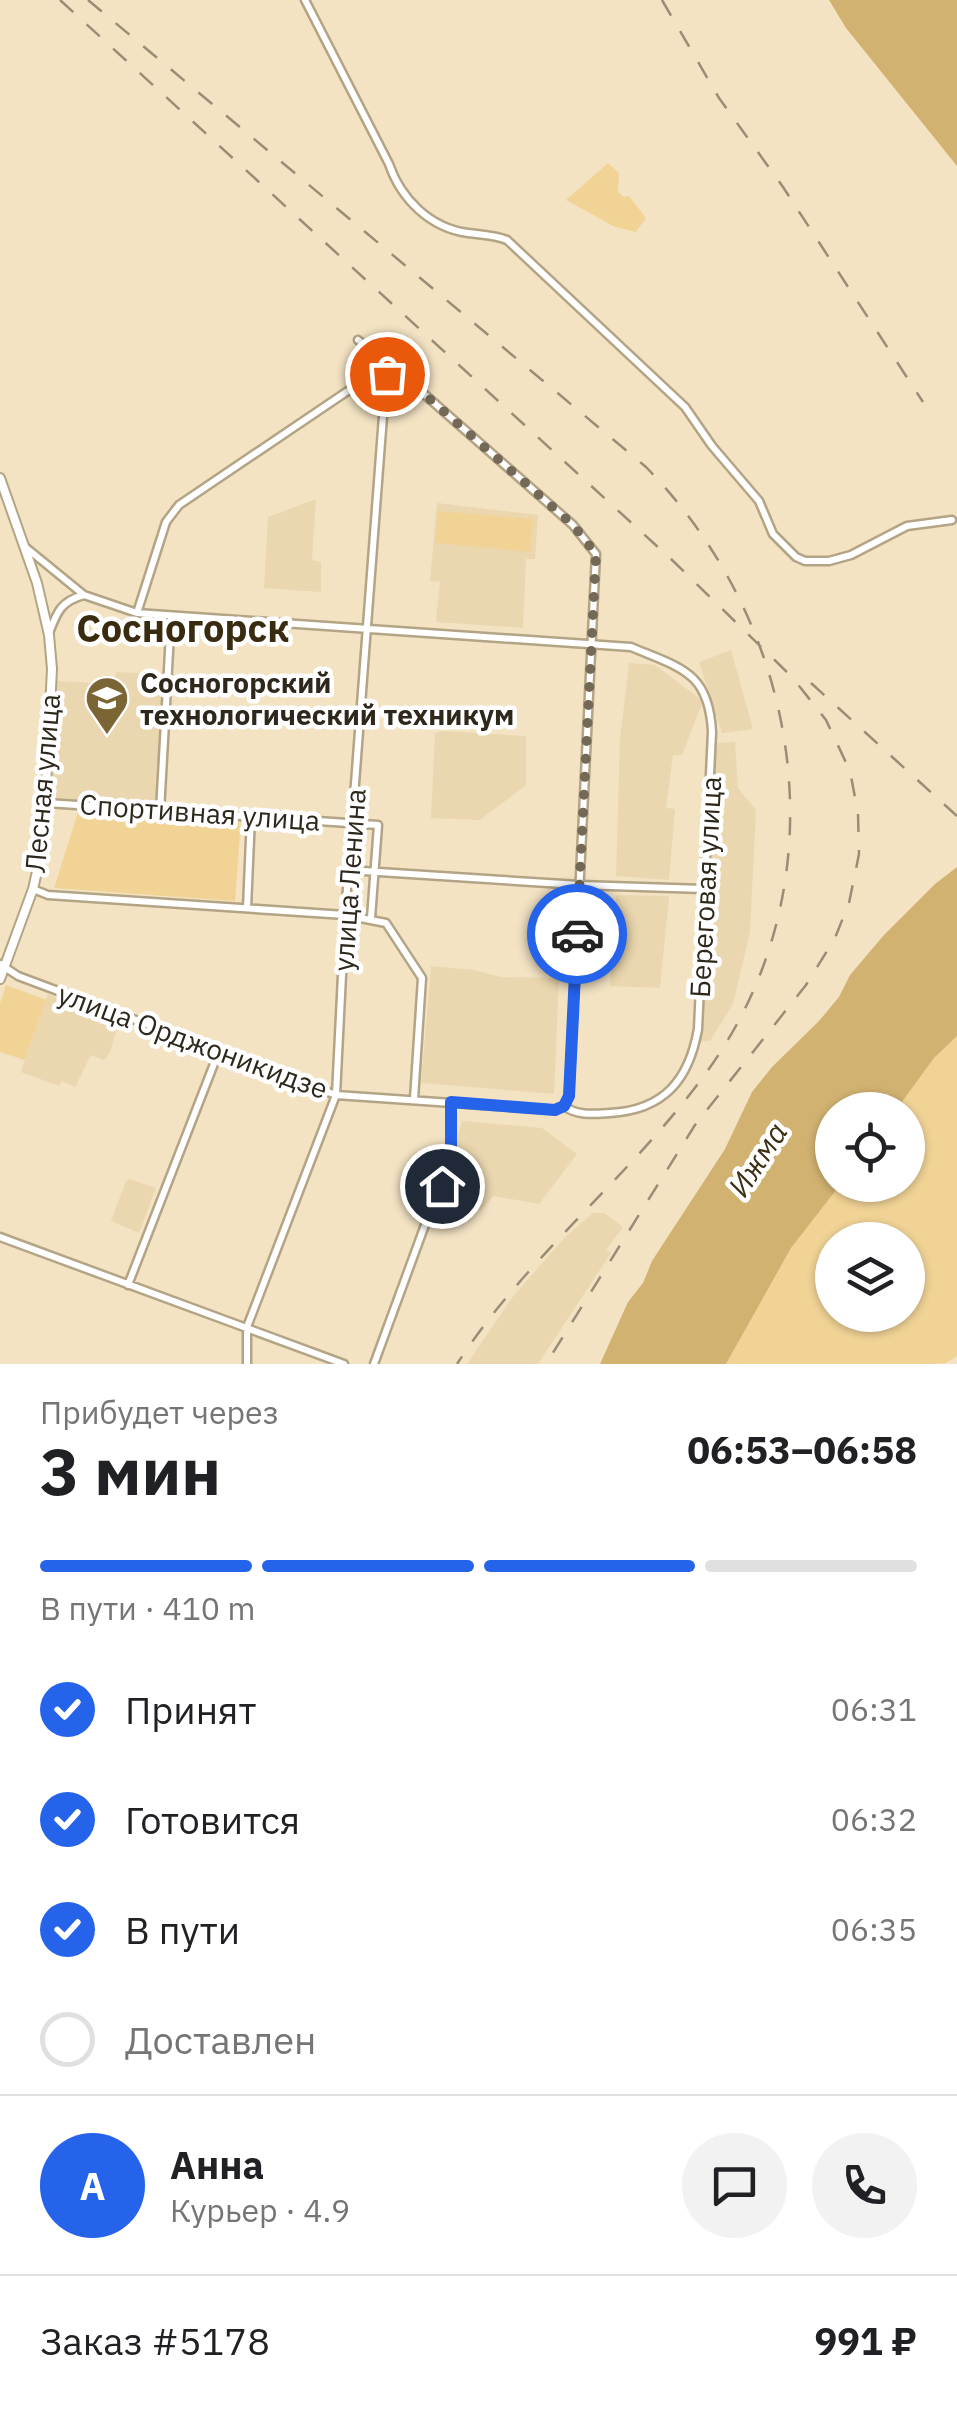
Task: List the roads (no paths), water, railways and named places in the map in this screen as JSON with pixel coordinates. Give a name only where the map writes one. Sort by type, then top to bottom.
[{"type":"main road","name":"Лесная улица","points":[[0,478],[37,583],[52,669],[43,845],[0,979]]},
{"type":"street","points":[[305,0],[408,202],[464,233],[507,240],[685,406],[712,446],[759,501],[783,547],[805,561],[829,561],[851,555],[906,526],[952,520]]},
{"type":"street","points":[[358,340],[573,525],[596,554],[569,1096],[564,1106]]},
{"type":"street","points":[[137,612],[166,522],[179,505],[364,380],[383,380],[390,372],[399,372]]},
{"type":"street","name":"улица Ленина","points":[[248,1364],[248,1326],[336,1095],[383,380]]},
{"type":"street","points":[[22,544],[84,594]]},
{"type":"street","points":[[49,635],[57,611],[66,599],[84,594]]},
{"type":"street","name":"Береговая улица","points":[[84,594],[137,612],[171,616],[631,646],[672,664],[702,686],[710,703],[710,821],[694,1052],[686,1071],[661,1098],[641,1109],[596,1114],[572,1112],[564,1106]]},
{"type":"street","points":[[160,810],[171,616]]},
{"type":"street","name":"Спортивная улица","points":[[46,803],[354,822]]},
{"type":"street","points":[[247,908],[251,816]]},
{"type":"street","points":[[354,822],[378,824],[370,918]]},
{"type":"street","points":[[348,870],[704,889]]},
{"type":"street","points":[[32,889],[48,895],[345,915],[386,922],[422,978],[414,1100]]},
{"type":"street","name":"улица Орджоникидзе","points":[[2,965],[18,976],[336,1095],[555,1110],[564,1106]]},
{"type":"street","points":[[128,1285],[219,1051]]},
{"type":"street","points":[[374,1364],[451,1154],[451,1102]]},
{"type":"street","points":[[0,1237],[344,1364]]},
{"type":"water","points":[[829,0],[957,0],[957,166],[846,28]]},
{"type":"water","name":"Ижма","points":[[957,867],[957,1036],[934,1058],[909,1092],[815,1092],[815,1202],[827,1202],[791,1248],[726,1364],[600,1364],[628,1302],[725,1149],[752,1092],[819,1021],[839,997],[850,975],[884,935]]},
{"type":"railway","points":[[60,0],[671,559],[792,677],[826,720],[850,771],[858,813],[859,854],[849,903],[835,938],[806,985],[695,1125],[546,1364]]},
{"type":"railway","points":[[88,0],[646,467],[700,533],[742,605],[772,682],[787,763],[789,844],[776,925],[748,1003],[703,1077],[674,1114],[514,1288],[457,1364]]},
{"type":"railway","points":[[662,0],[719,98],[783,187],[923,402]]},
{"type":"railway","points":[[811,683],[957,816]]},
{"type":"place","name":"Сосногорский технологический техникум","points":[[107,736]]},
{"type":"district","name":"Сосногорск","points":[[183,627]]}]
